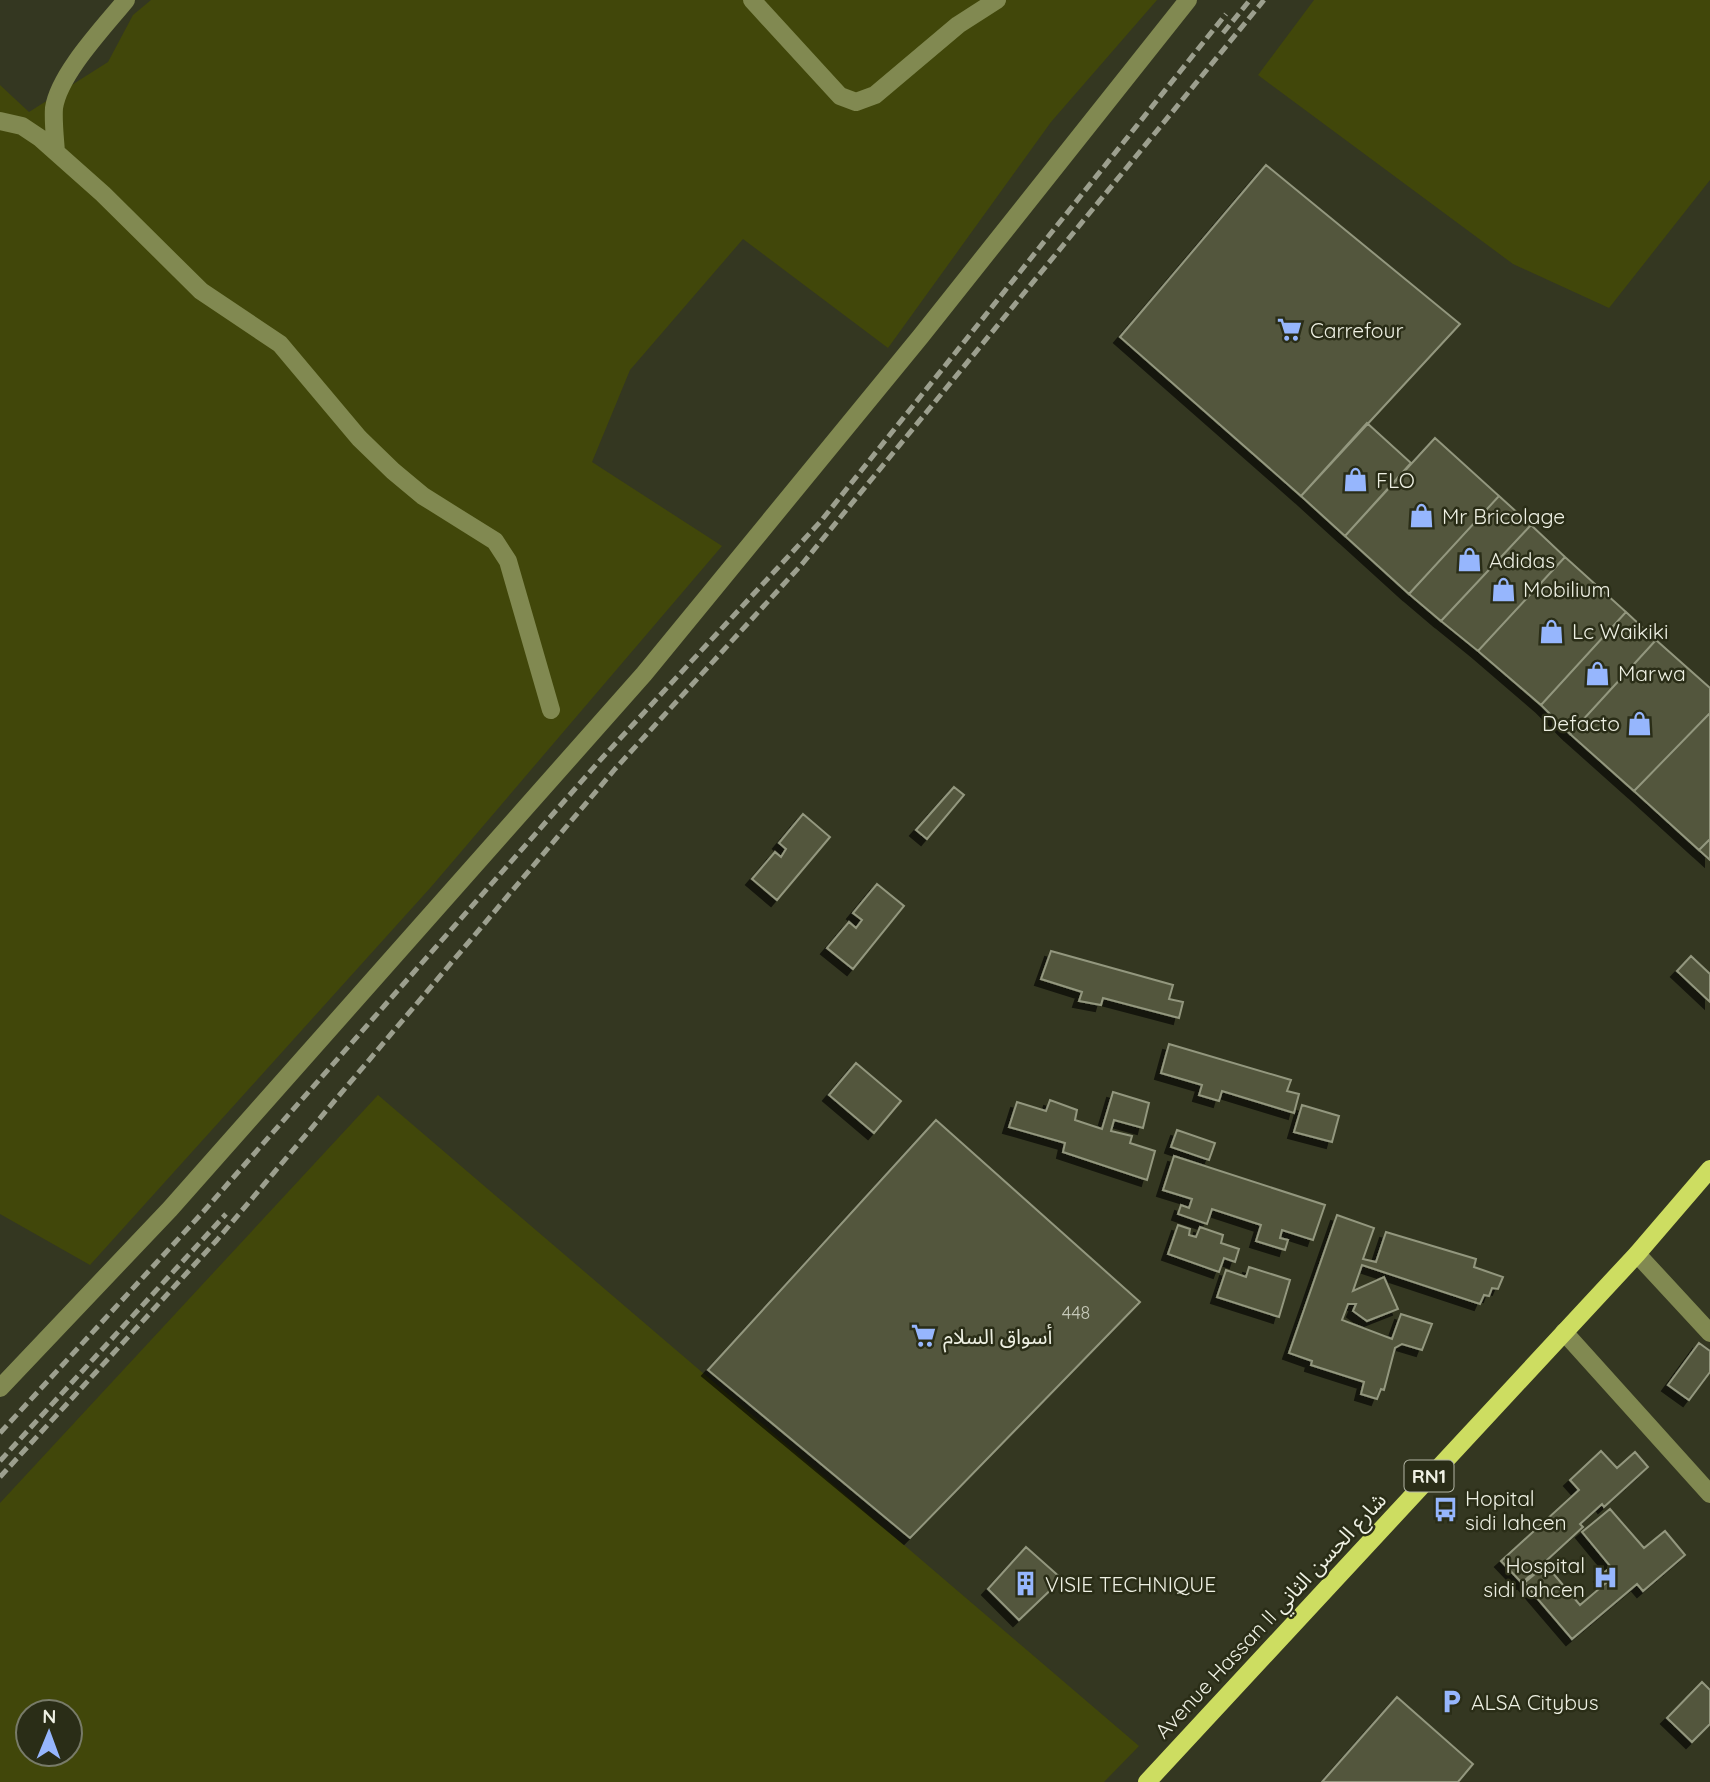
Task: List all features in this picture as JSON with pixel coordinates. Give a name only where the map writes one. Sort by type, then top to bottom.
[{"type":"main road","name":"Avenue Hassan II شارع الحسن الثاني","points":[[1147,1782],[1637,1254],[1710,1169]]},
{"type":"street","points":[[56,152],[54,107],[60,92],[97,36],[126,0]]},
{"type":"street","points":[[752,0],[840,96],[856,102],[875,94],[958,25],[997,0]]},
{"type":"street","points":[[0,1388],[170,1209],[644,674],[921,336],[1188,0]]},
{"type":"street","points":[[0,121],[22,126],[56,152],[201,291],[280,344],[359,438],[393,471],[433,503],[495,541],[508,561],[551,710]]},
{"type":"street","points":[[1637,1254],[1710,1333]]},
{"type":"street","points":[[1564,1332],[1710,1494]]},
{"type":"green space","points":[[151,0],[1157,0],[1051,122],[888,348],[743,239],[630,370],[592,462],[722,546],[431,887],[90,1265],[0,1214],[0,85],[29,112],[108,62],[133,15]]},
{"type":"green space","points":[[1314,0],[1710,0],[1710,180],[1609,308],[1513,264],[1258,75]]},
{"type":"green space","points":[[378,1095],[1139,1746],[1104,1782],[0,1782],[0,1503]]},
{"type":"building","name":"Carrefour","points":[[1266,165],[1460,324],[1301,496],[1120,337]]},
{"type":"building","name":"FLO","points":[[1367,423],[1411,463],[1345,536],[1301,496]]},
{"type":"building","name":"Mr Bricolage","points":[[1435,438],[1499,496],[1409,594],[1345,536]]},
{"type":"building","name":"Adidas","points":[[1499,496],[1531,525],[1441,621],[1409,594]]},
{"type":"building","name":"Mobilium","points":[[1531,525],[1565,557],[1478,651],[1441,621]]},
{"type":"building","name":"Lc Waikiki","points":[[1565,557],[1626,612],[1541,705],[1478,651]]},
{"type":"building","name":"Marwa","points":[[1626,612],[1656,640],[1570,734],[1541,705]]},
{"type":"building","name":"Defacto","points":[[1656,640],[1710,688],[1710,713],[1634,791],[1570,734]]},
{"type":"building","points":[[1710,713],[1710,839],[1699,850],[1634,791]]},
{"type":"building","points":[[954,787],[964,795],[927,839],[916,830]]},
{"type":"building","points":[[803,814],[830,837],[777,900],[752,879],[775,852],[781,857],[786,849],[779,843]]},
{"type":"building","points":[[1710,839],[1710,860],[1699,850]]},
{"type":"building","points":[[877,884],[904,906],[853,969],[827,948],[849,922],[856,928],[862,920],[853,913]]},
{"type":"building","points":[[1051,951],[1173,985],[1169,999],[1183,1002],[1179,1018],[1103,998],[1101,1005],[1079,1001],[1082,992],[1041,979]]},
{"type":"building","points":[[1691,956],[1710,974],[1710,1002],[1677,971]]},
{"type":"building","points":[[1169,1044],[1291,1080],[1287,1091],[1299,1094],[1294,1113],[1222,1091],[1219,1101],[1199,1095],[1202,1085],[1161,1073]]},
{"type":"building","points":[[856,1063],[901,1101],[874,1133],[829,1095]]},
{"type":"building","points":[[1113,1092],[1149,1103],[1143,1128],[1114,1120],[1111,1131],[1132,1136],[1130,1143],[1155,1151],[1147,1180],[1063,1152],[1065,1143],[1009,1127],[1017,1102],[1046,1111],[1050,1100],[1077,1110],[1075,1120],[1102,1129]]},
{"type":"building","points":[[1302,1105],[1339,1116],[1332,1142],[1294,1132]]},
{"type":"building","name":"أسواق السلام","points":[[936,1120],[1140,1302],[910,1538],[708,1370]]},
{"type":"building","points":[[1177,1130],[1215,1143],[1209,1160],[1171,1147]]},
{"type":"building","points":[[1174,1156],[1325,1205],[1313,1240],[1282,1230],[1280,1238],[1288,1240],[1285,1250],[1256,1241],[1261,1225],[1212,1209],[1207,1224],[1178,1214],[1181,1205],[1189,1208],[1192,1199],[1163,1190]]},
{"type":"building","points":[[1337,1215],[1374,1228],[1363,1259],[1376,1262],[1386,1232],[1476,1259],[1474,1267],[1503,1277],[1498,1289],[1492,1288],[1489,1296],[1484,1295],[1480,1304],[1362,1265],[1353,1291],[1384,1277],[1398,1309],[1367,1321],[1353,1311],[1356,1304],[1348,1304],[1342,1320],[1392,1339],[1401,1314],[1432,1324],[1422,1350],[1402,1344],[1395,1348],[1384,1390],[1381,1389],[1377,1399],[1361,1394],[1364,1382],[1311,1365],[1312,1361],[1289,1353]]},
{"type":"building","points":[[1178,1225],[1190,1229],[1189,1235],[1196,1237],[1200,1227],[1223,1235],[1221,1243],[1239,1249],[1235,1262],[1224,1258],[1219,1272],[1168,1254]]},
{"type":"building","points":[[1249,1267],[1290,1280],[1279,1317],[1217,1297],[1226,1270],[1246,1277]]},
{"type":"building","points":[[1699,1343],[1710,1351],[1710,1372],[1689,1400],[1668,1385]]},
{"type":"building","points":[[1601,1451],[1617,1468],[1635,1452],[1648,1467],[1604,1507],[1602,1504],[1580,1524],[1583,1527],[1522,1583],[1501,1561],[1579,1490],[1570,1480]]},
{"type":"building","points":[[1610,1509],[1644,1548],[1665,1531],[1685,1555],[1643,1591],[1637,1584],[1572,1639],[1524,1583],[1546,1565],[1580,1605],[1606,1583],[1600,1576],[1611,1567],[1582,1532]]},
{"type":"building","name":"VISIE TECHNIQUE","points":[[1026,1547],[1062,1579],[1019,1620],[988,1589]]},
{"type":"building","points":[[1702,1682],[1710,1690],[1710,1724],[1692,1742],[1667,1718]]},
{"type":"building","points":[[1397,1697],[1473,1764],[1458,1782],[1322,1782]]},
{"type":"railway","points":[[1223,33],[1250,0]]},
{"type":"railway","points":[[0,1477],[217,1240],[615,769],[803,563],[1264,0]]},
{"type":"railway","points":[[0,1433],[203,1212],[603,757],[821,521],[1226,14]]},
{"type":"railway","points":[[0,1461],[226,1214]]},
{"type":"place","name":"Carrefour","points":[[1290,330]]},
{"type":"place","name":"FLO","points":[[1356,480]]},
{"type":"place","name":"Mr Bricolage","points":[[1422,516]]},
{"type":"place","name":"Adidas","points":[[1469,560]]},
{"type":"place","name":"Mobilium","points":[[1503,589]]},
{"type":"place","name":"Lc Waikiki","points":[[1552,631]]},
{"type":"place","name":"Marwa","points":[[1598,673]]},
{"type":"place","name":"Defacto","points":[[1640,723]]},
{"type":"place","name":"أسواق السلام","points":[[923,1336]]},
{"type":"place","name":"Hopital sidi lahcen","points":[[1445,1510]]},
{"type":"place","name":"Hospital sidi lahcen","points":[[1605,1577]]},
{"type":"place","name":"VISIE TECHNIQUE","points":[[1025,1584]]},
{"type":"place","name":"ALSA Citybus","points":[[1451,1702]]}]
